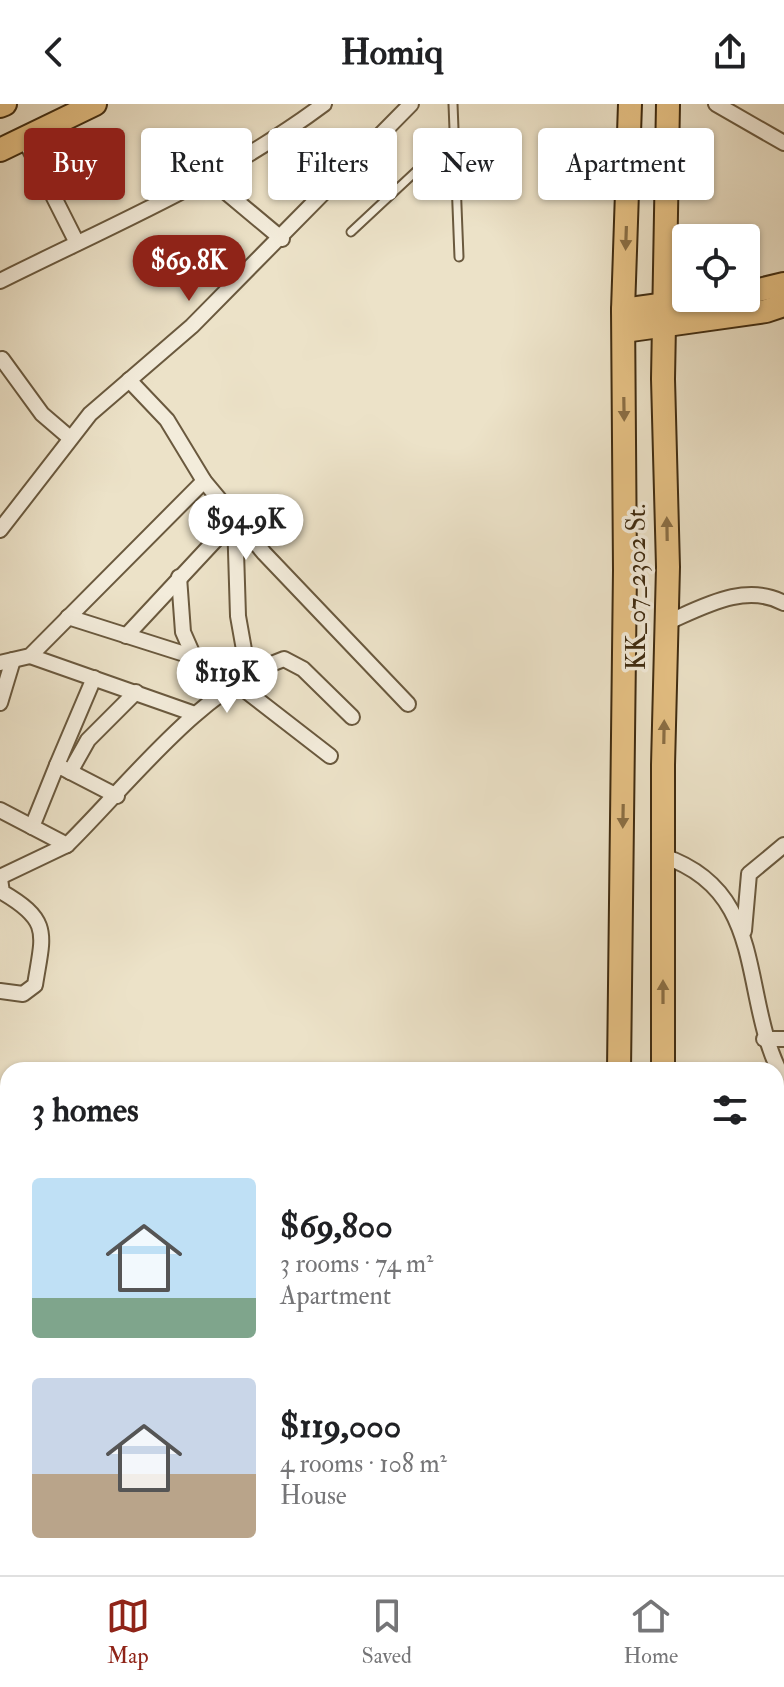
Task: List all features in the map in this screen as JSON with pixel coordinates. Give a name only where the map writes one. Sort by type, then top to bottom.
[{"type":"main road","points":[[45,128],[95,104]]},
{"type":"main road","name":"KK_07_2302 St.","points":[[619,1062],[625,570],[624,321],[630,104]]},
{"type":"main road","name":"KK_07_2302 St.","points":[[663,1062],[668,567],[663,390],[668,104]]},
{"type":"main road","points":[[0,150],[24,138]]},
{"type":"main road","points":[[666,255],[672,260]]},
{"type":"main road","points":[[760,290],[784,284]]},
{"type":"main road","points":[[760,311],[784,305]]},
{"type":"main road","points":[[624,321],[688,312]]},
{"type":"main road","points":[[663,390],[681,344],[707,312]]},
{"type":"street","points":[[252,153],[324,104]]},
{"type":"street","points":[[0,530],[70,438],[282,239],[411,104]]},
{"type":"street","points":[[716,104],[784,143]]},
{"type":"street","points":[[55,200],[77,243]]},
{"type":"street","points":[[0,281],[164,200]]},
{"type":"street","points":[[235,200],[282,239]]},
{"type":"street","points":[[1,358],[42,414],[70,438]]},
{"type":"street","points":[[129,380],[167,420],[204,481],[235,519],[287,579],[408,704]]},
{"type":"street","points":[[0,703],[7,662],[30,656],[204,481]]},
{"type":"street","points":[[126,636],[235,519]]},
{"type":"street","points":[[235,519],[243,681]]},
{"type":"street","points":[[179,577],[183,632],[194,657]]},
{"type":"street","points":[[666,623],[744,594],[766,594],[784,603]]},
{"type":"street","points":[[68,617],[194,657],[243,681],[330,756]]},
{"type":"street","points":[[30,656],[195,714]]},
{"type":"street","points":[[0,991],[23,994],[35,985],[43,932],[38,921],[0,887],[67,845],[195,714],[279,660],[290,659],[352,717]]},
{"type":"street","points":[[32,827],[64,768],[94,678]]},
{"type":"street","points":[[64,768],[136,692]]},
{"type":"street","points":[[64,768],[117,796]]},
{"type":"street","points":[[0,810],[67,845]]},
{"type":"street","points":[[775,1062],[764,1039],[744,931],[749,874],[784,845]]},
{"type":"street","points":[[663,856],[685,863],[719,889],[744,931]]},
{"type":"street","points":[[764,1039],[784,1039]]},
{"type":"lane","points":[[453,104],[455,128]]},
{"type":"lane","points":[[351,232],[413,171]]},
{"type":"lane","points":[[457,200],[459,257]]}]
